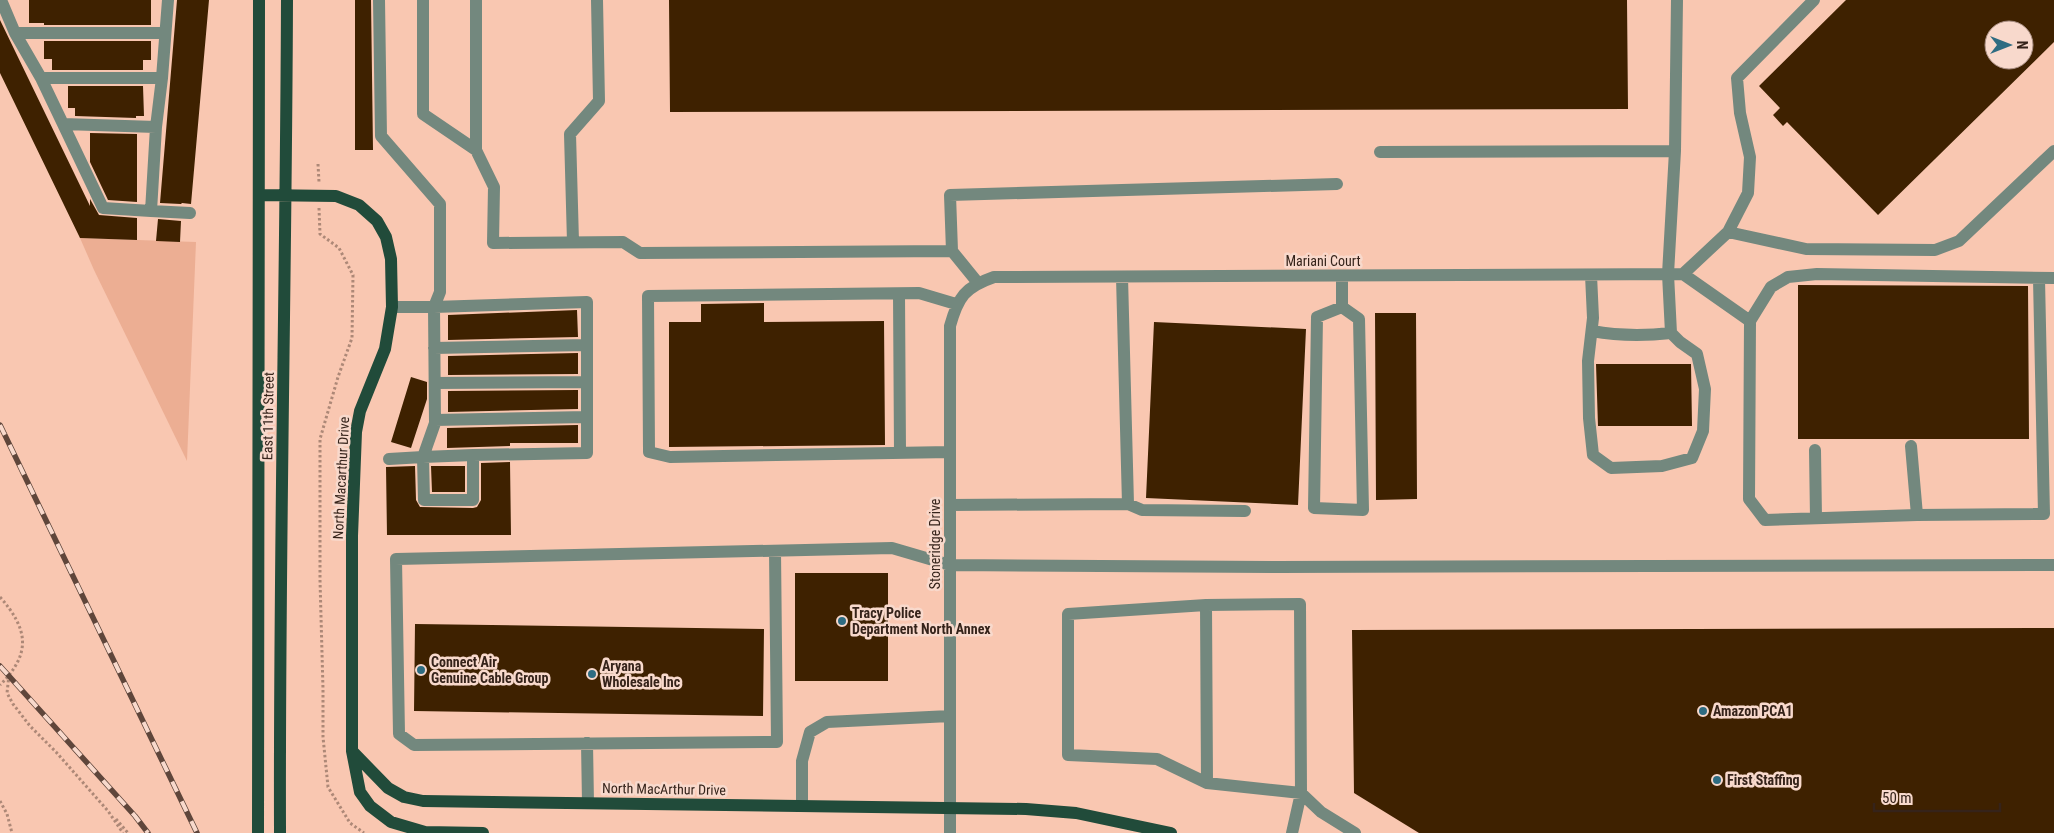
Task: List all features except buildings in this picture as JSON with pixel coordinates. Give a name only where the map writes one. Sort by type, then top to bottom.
[{"type":"main road","name":"East 11th Street","points":[[258,833],[259,0]]},
{"type":"main road","name":"East 11th Street","points":[[280,833],[280,616],[287,195],[287,0]]},
{"type":"main road","name":"North Macarthur Drive","points":[[259,195],[336,196],[359,205],[377,221],[386,237],[391,259],[392,307],[386,349],[360,411],[356,432],[352,536],[352,751]]},
{"type":"main road","name":"North MacArthur Drive","points":[[352,751],[388,788],[404,797],[423,800],[950,806],[1076,813],[1171,833]]},
{"type":"main road","points":[[352,751],[360,792],[370,806],[391,822],[425,832],[483,833]]},
{"type":"street","points":[[0,0],[14,33],[41,78],[103,208],[190,213]]},
{"type":"street","points":[[150,211],[168,0]]},
{"type":"street","points":[[379,0],[381,136],[440,204],[440,292],[434,307],[435,420],[423,457],[424,500],[473,500],[473,455]]},
{"type":"street","points":[[423,0],[423,114],[476,150]]},
{"type":"street","points":[[476,0],[476,150],[494,188],[493,243],[623,242],[640,253],[952,251]]},
{"type":"street","points":[[573,242],[570,134],[599,100],[597,0]]},
{"type":"street","points":[[1591,275],[1593,318],[1588,361],[1589,418],[1594,455],[1611,468],[1662,466],[1692,458],[1703,432],[1705,389],[1697,354],[1680,342],[1671,332],[1668,274],[1675,151],[1677,0]]},
{"type":"street","points":[[1750,321],[1683,274],[1728,232],[1748,194],[1750,157],[1740,113],[1737,78],[1814,0]]},
{"type":"street","points":[[14,33],[165,33]]},
{"type":"street","points":[[41,78],[162,78]]},
{"type":"street","points":[[63,124],[156,127]]},
{"type":"street","points":[[1380,152],[1675,151]]},
{"type":"street","points":[[1728,232],[1806,249],[1935,250],[1959,241],[2054,151]]},
{"type":"street","points":[[972,286],[952,251],[950,195],[1337,184]]},
{"type":"street","name":"Mariani Court","points":[[972,286],[994,277],[1683,274]]},
{"type":"street","points":[[2039,279],[2049,516],[1917,515],[1765,520],[1749,499],[1750,321],[1770,287],[1788,277],[1817,274],[2054,278]]},
{"type":"street","points":[[1342,276],[1342,307]]},
{"type":"street","points":[[1122,277],[1128,504]]},
{"type":"street","name":"Stoneridge Drive","points":[[950,833],[950,326],[956,304],[972,286]]},
{"type":"street","points":[[899,294],[900,453]]},
{"type":"street","points":[[950,452],[670,457],[649,452],[648,296],[920,294],[956,304]]},
{"type":"street","points":[[389,458],[587,452],[587,302],[392,307]]},
{"type":"street","points":[[1342,307],[1359,318],[1363,510],[1314,508],[1317,317],[1342,307]]},
{"type":"street","points":[[1592,330],[1615,335],[1642,336],[1671,332]]},
{"type":"street","points":[[434,348],[587,345]]},
{"type":"street","points":[[435,383],[587,382]]},
{"type":"street","points":[[435,420],[587,418]]},
{"type":"street","points":[[1911,446],[1917,515]]},
{"type":"street","points":[[1815,450],[1816,518]]},
{"type":"street","points":[[950,505],[1128,504],[1142,510],[1245,511]]},
{"type":"street","points":[[775,551],[777,742],[414,745],[399,734],[396,559],[892,548],[950,565],[1277,567],[2054,565]]},
{"type":"street","points":[[1292,833],[1301,793],[1300,604],[1206,605],[1068,614],[1068,755],[1157,759],[1207,783],[1301,793],[1321,812],[1355,833]]},
{"type":"street","points":[[1206,605],[1207,783]]},
{"type":"street","points":[[802,805],[802,761],[810,732],[827,722],[950,716]]},
{"type":"street","points":[[587,743],[588,803]]},
{"type":"path","points":[[318,164],[320,234],[339,248],[353,275],[352,338],[338,377],[320,439],[323,737],[328,787],[350,823],[364,833]]},
{"type":"path","points":[[0,597],[20,625],[23,639],[20,658],[9,676],[0,685]]},
{"type":"path","points":[[9,676],[7,693],[13,704],[30,726],[56,752],[128,833]]},
{"type":"path","points":[[0,801],[7,814],[12,833]]},
{"type":"path","points":[[108,811],[123,833]]},
{"type":"shaded area","points":[[80,238],[196,242],[187,461],[94,270]]},
{"type":"railway","points":[[0,425],[197,833]]},
{"type":"railway","points":[[0,666],[135,816],[148,833]]},
{"type":"place","name":"Tracy Police Department North Annex","points":[[842,621]]},
{"type":"place","name":"Connect Air Genuine Cable Group","points":[[421,670]]},
{"type":"place","name":"Aryana Wholesale Inc","points":[[592,674]]},
{"type":"place","name":"Amazon PCA1","points":[[1703,711]]},
{"type":"place","name":"First Staffing","points":[[1717,780]]}]
